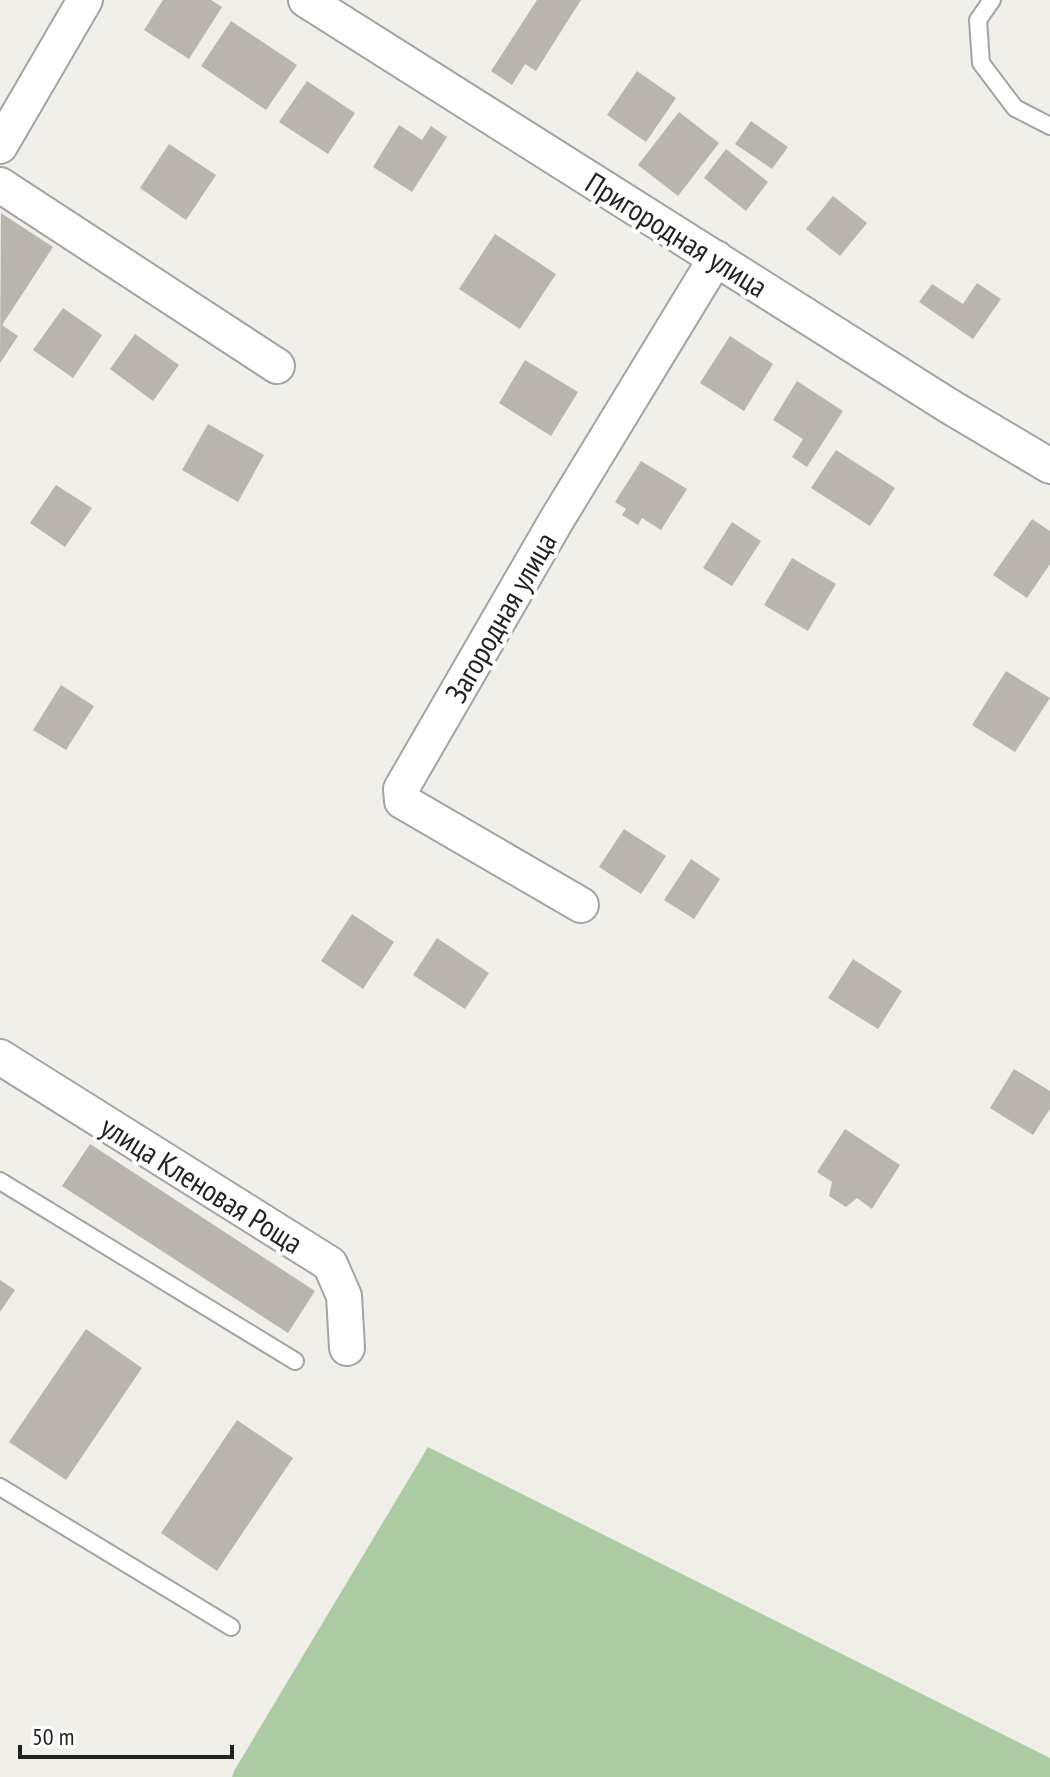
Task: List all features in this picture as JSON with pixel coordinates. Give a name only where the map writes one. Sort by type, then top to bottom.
[{"type":"street","points":[[0,146],[85,0]]},
{"type":"street","name":"Пригородная улица","points":[[306,0],[949,406],[1050,466]]},
{"type":"street","points":[[0,185],[277,366]]},
{"type":"street","name":"Загородная улица","points":[[581,905],[402,801],[401,789],[556,521],[716,258]]},
{"type":"street","name":"улица Кленовая Роща","points":[[0,1057],[330,1264],[344,1296],[347,1348]]},
{"type":"lane","points":[[992,0],[978,20],[981,63],[1015,108],[1050,126]]},
{"type":"lane","points":[[0,1181],[295,1361]]},
{"type":"lane","points":[[0,1487],[231,1627]]},
{"type":"green space","points":[[428,1447],[1050,1758],[1050,1777],[232,1777]]},
{"type":"building","points":[[163,0],[211,0],[222,7],[189,59],[144,30]]},
{"type":"building","points":[[537,0],[581,0],[536,71],[525,64],[512,85],[491,71]]},
{"type":"building","points":[[231,21],[297,65],[266,110],[201,66]]},
{"type":"building","points":[[637,71],[676,98],[646,142],[607,115]]},
{"type":"building","points":[[307,81],[355,113],[328,154],[279,122]]},
{"type":"building","points":[[679,112],[719,143],[678,196],[638,165]]},
{"type":"building","points":[[751,121],[788,147],[772,169],[735,144]]},
{"type":"building","points":[[399,125],[422,140],[431,126],[447,137],[412,192],[373,167]]},
{"type":"building","points":[[169,144],[216,175],[186,220],[140,188]]},
{"type":"building","points":[[726,149],[768,182],[746,211],[704,178]]},
{"type":"building","points":[[833,196],[867,223],[840,256],[806,229]]},
{"type":"building","points":[[1,213],[53,247],[2,325],[18,336],[0,363]]},
{"type":"building","points":[[495,234],[556,274],[520,329],[459,289]]},
{"type":"building","points":[[977,283],[1001,299],[973,339],[919,302],[932,284],[963,304]]},
{"type":"building","points":[[63,308],[102,335],[73,378],[33,350]]},
{"type":"building","points":[[135,334],[179,365],[153,401],[110,369]]},
{"type":"building","points":[[730,336],[773,364],[744,411],[700,383]]},
{"type":"building","points":[[525,360],[578,392],[551,436],[499,403]]},
{"type":"building","points":[[797,381],[843,411],[807,467],[792,457],[803,439],[773,420]]},
{"type":"building","points":[[208,424],[264,455],[238,502],[182,470]]},
{"type":"building","points":[[836,450],[895,488],[870,526],[811,488]]},
{"type":"building","points":[[641,461],[687,489],[661,530],[642,518],[638,525],[622,515],[626,509],[615,502]]},
{"type":"building","points":[[56,485],[92,508],[65,547],[30,523]]},
{"type":"building","points":[[1032,519],[1050,531],[1050,564],[1027,598],[993,575]]},
{"type":"building","points":[[732,522],[761,541],[732,586],[703,568]]},
{"type":"building","points":[[792,558],[836,584],[808,631],[764,605]]},
{"type":"building","points":[[1006,671],[1050,698],[1015,752],[972,725]]},
{"type":"building","points":[[61,685],[94,706],[66,750],[33,730]]},
{"type":"building","points":[[624,829],[666,856],[641,894],[599,867]]},
{"type":"building","points":[[691,859],[720,879],[694,919],[664,900]]},
{"type":"building","points":[[352,914],[394,942],[363,989],[321,961]]},
{"type":"building","points":[[437,938],[489,973],[465,1009],[413,975]]},
{"type":"building","points":[[853,959],[902,991],[878,1029],[828,998]]},
{"type":"building","points":[[1014,1069],[1050,1091],[1050,1109],[1033,1135],[990,1108]]},
{"type":"building","points":[[845,1129],[900,1165],[872,1209],[857,1198],[846,1207],[829,1196],[832,1182],[817,1172]]},
{"type":"building","points":[[90,1144],[315,1291],[288,1333],[62,1186]]},
{"type":"building","points":[[0,1280],[15,1290],[0,1312]]},
{"type":"building","points":[[86,1329],[142,1368],[66,1480],[9,1442]]},
{"type":"building","points":[[237,1420],[293,1458],[217,1571],[161,1533]]}]
